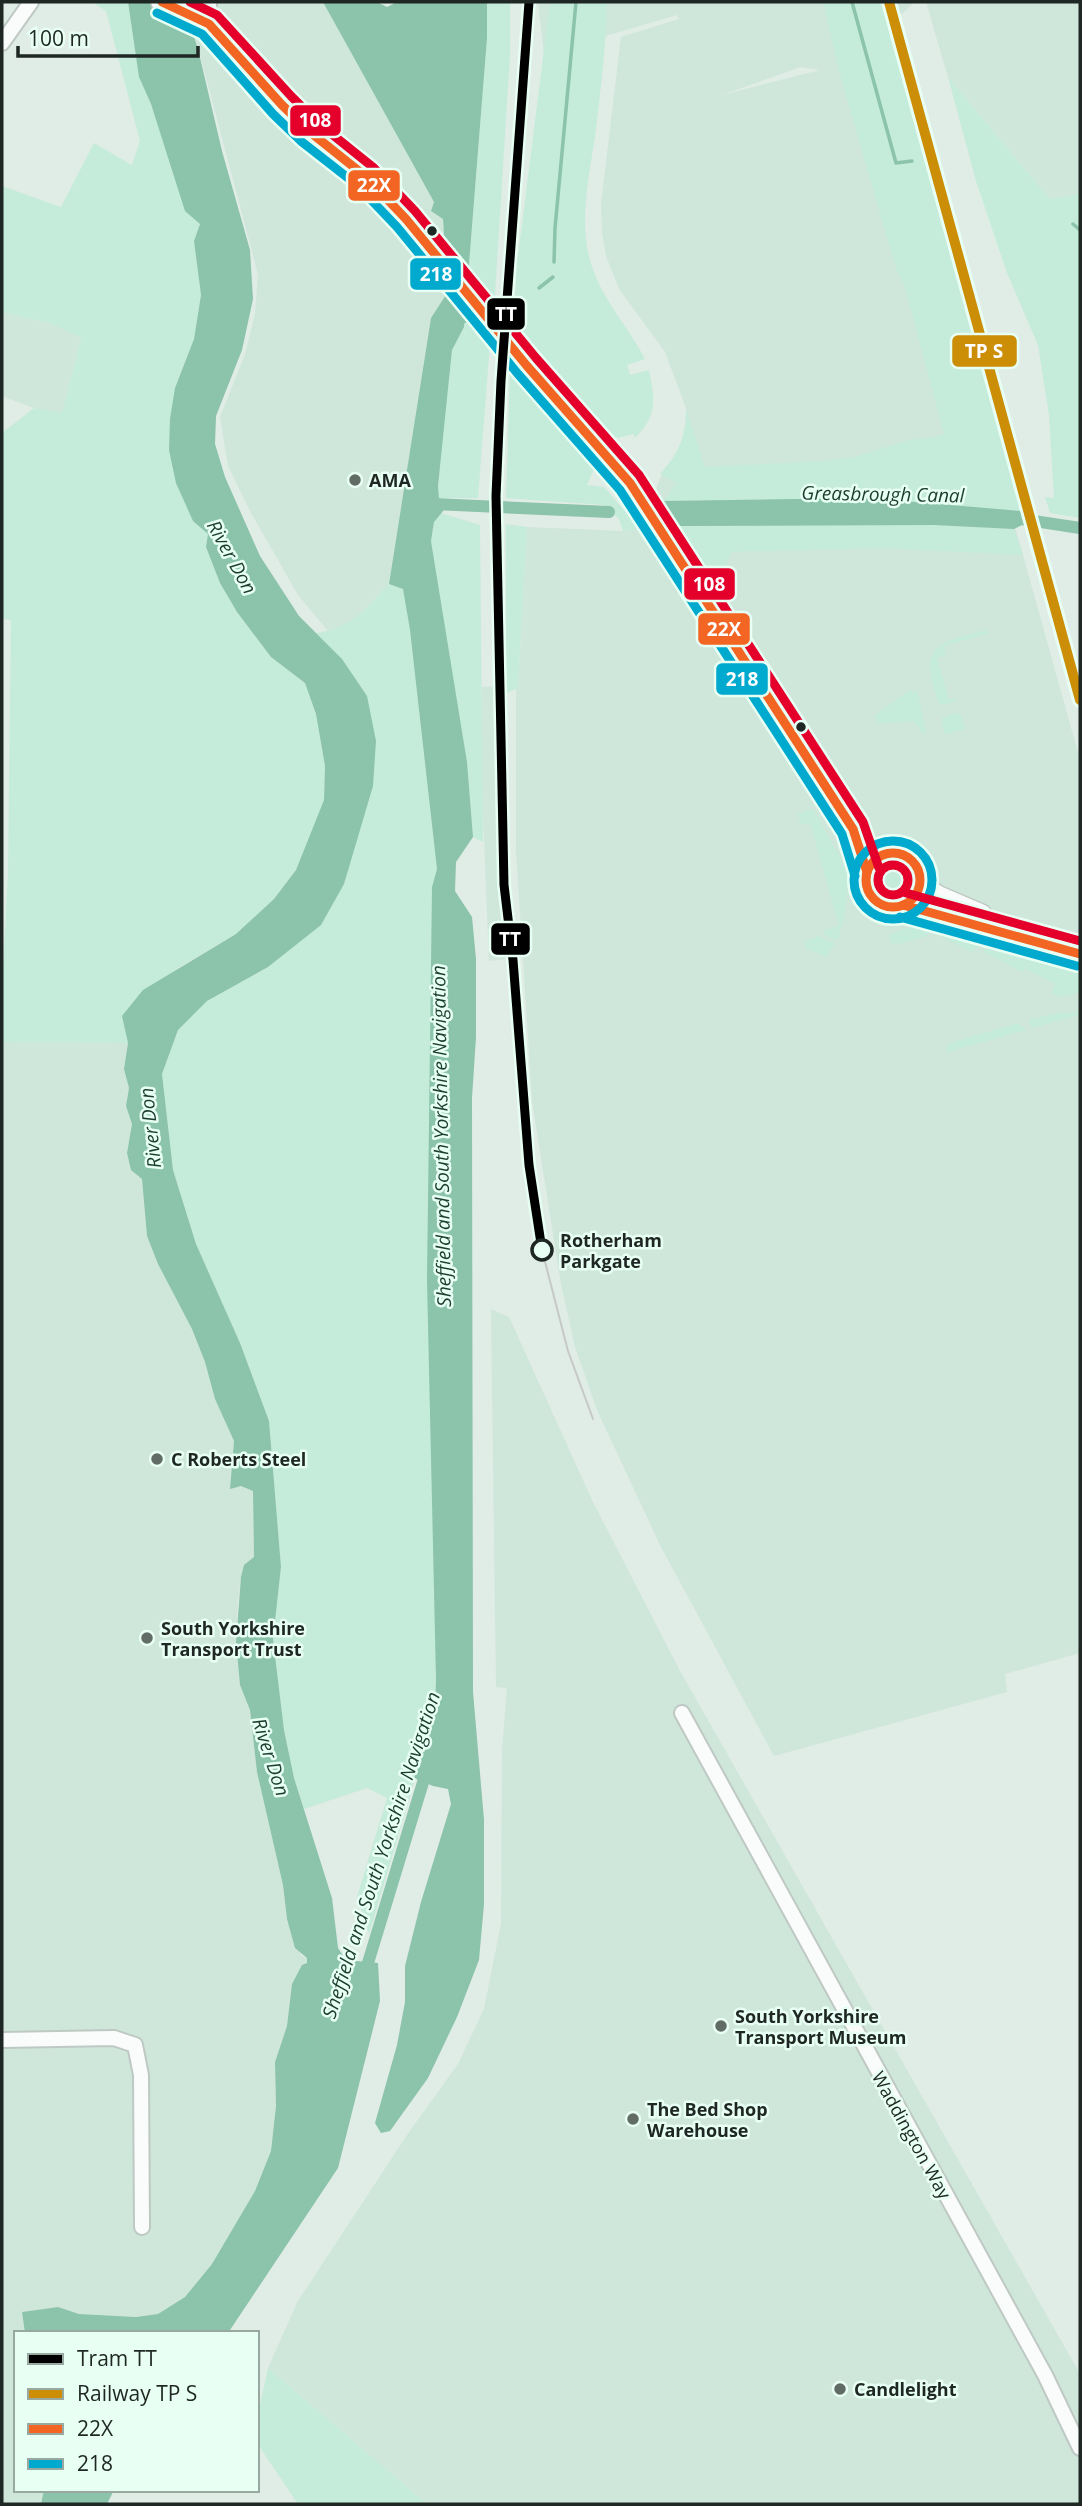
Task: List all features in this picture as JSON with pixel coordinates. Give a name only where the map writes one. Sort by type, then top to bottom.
[{"type":"main road","points":[[162,2],[209,24],[282,105],[365,176],[406,219],[541,382],[610,458],[635,490],[853,829],[867,872]]},
{"type":"main road","points":[[853,829],[887,853]]},
{"type":"main road","points":[[903,905],[916,893],[919,872],[910,859],[897,853],[887,853],[871,863],[867,872],[866,884],[872,898],[888,906],[903,905],[1080,954]]},
{"type":"main road","points":[[919,885],[939,897],[1053,947]]},
{"type":"street","points":[[2,43],[31,2]]},
{"type":"street","points":[[209,2],[209,24]]},
{"type":"street","name":"Waddington Way","points":[[682,1713],[1045,2375],[1080,2448]]},
{"type":"street","points":[[2,2039],[114,2038],[135,2045],[141,2075],[142,2227]]},
{"type":"shaded area","points":[[92,2],[128,2],[139,77],[200,224],[194,241],[201,295],[194,339],[175,388],[193,521],[208,534],[206,547],[220,583],[237,612],[271,657],[305,683],[316,714],[325,766],[324,801],[296,870],[274,899],[236,934],[178,968],[123,1016],[128,1043],[2,1042],[8,875],[11,620],[2,619],[2,433],[34,408],[62,413],[81,338],[52,324],[2,312],[2,186],[61,207],[94,143],[132,165],[140,141],[106,11]]},
{"type":"shaded area","points":[[186,2],[323,2],[434,202],[431,211],[443,219],[445,248],[450,254],[449,290],[431,318],[389,584],[351,623],[328,631],[298,595],[250,511],[228,466],[220,417],[245,354],[255,314],[258,274]]},
{"type":"shaded area","points":[[487,2],[510,2],[510,55],[494,310],[468,278],[487,38]]},
{"type":"shaded area","points":[[538,2],[915,2],[844,66],[917,175],[1080,760],[1080,1653],[1005,1674],[1007,1692],[774,1756],[661,1547],[597,1410],[575,1347],[561,1284],[532,1101],[516,850],[516,689],[527,527],[623,531],[640,529],[664,469],[675,458],[686,429],[686,408],[665,352],[619,289],[606,256],[601,204],[621,37],[679,19],[677,15],[544,54]],"holes":[[[800,67],[820,70],[722,95]]]},
{"type":"shaded area","points":[[550,2],[607,2],[596,129],[586,198],[585,233],[597,280],[645,359],[627,365],[630,375],[649,370],[653,407],[648,422],[635,438],[633,434],[618,438],[608,433],[572,394],[541,368],[513,332],[517,264]]},
{"type":"shaded area","points":[[823,2],[882,2],[1021,511],[868,498],[664,501],[677,483],[660,474],[680,444],[685,428],[686,409],[705,467],[854,457],[912,439],[944,434],[904,284],[897,272],[839,72]]},
{"type":"shaded area","points":[[926,2],[1080,2],[1080,194],[1050,199],[948,77]]},
{"type":"shaded area","points":[[948,77],[1050,199],[1080,194],[1080,518],[1050,513],[1045,497],[1054,498],[1049,415],[1038,345],[1007,273],[976,181]]},
{"type":"shaded area","points":[[466,310],[490,342],[478,498],[439,498],[452,350],[464,327]]},
{"type":"shaded area","points":[[2,312],[52,324],[81,337],[62,414],[34,408],[2,396]]},
{"type":"shaded area","points":[[510,368],[531,389],[594,469],[587,485],[604,487],[640,529],[623,531],[619,519],[605,505],[506,498]]},
{"type":"shaded area","points":[[441,513],[480,525],[483,842],[473,837],[467,762],[431,541],[434,522]]},
{"type":"shaded area","points":[[506,524],[527,527],[518,685],[516,689],[506,693]]},
{"type":"shaded area","points":[[934,525],[1014,529],[1023,555],[881,548],[731,552],[719,588],[678,526]]},
{"type":"shaded area","points":[[389,584],[403,588],[437,869],[432,887],[436,1679],[435,1712],[369,1934],[357,1897],[387,1798],[367,1788],[304,1809],[294,1778],[284,1730],[273,1639],[281,1566],[269,1421],[240,1343],[196,1244],[173,1170],[162,1074],[178,1030],[207,1001],[268,967],[344,884],[357,834],[342,659],[316,633],[349,622]]},
{"type":"shaded area","points":[[986,630],[989,633],[944,646],[946,655],[937,658],[949,700],[957,700],[945,705],[938,702],[930,672],[933,655],[938,648],[952,639]]},
{"type":"shaded area","points":[[504,686],[506,879],[513,958],[489,961],[481,765],[482,687]]},
{"type":"shaded area","points":[[910,690],[918,692],[925,735],[913,721],[877,724],[875,715]]},
{"type":"shaded area","points":[[956,713],[961,715],[965,729],[945,734],[943,717]]},
{"type":"shaded area","points":[[813,809],[849,873],[845,915],[838,939],[835,940],[824,935],[825,930],[839,926],[810,823],[801,825],[798,814]]},
{"type":"shaded area","points":[[892,863],[904,868],[909,880],[904,892],[892,897],[880,892],[875,880],[880,868]]},
{"type":"shaded area","points":[[911,926],[988,937],[985,943],[972,952],[930,931],[926,936],[896,945],[890,942],[889,935]]},
{"type":"shaded area","points":[[818,936],[835,943],[827,957],[805,948],[805,942]]},
{"type":"shaded area","points":[[991,937],[1029,952],[1075,964],[1080,992],[1066,996],[1055,995],[1051,993],[1055,984],[1025,969],[1022,972],[983,952]]},
{"type":"shaded area","points":[[1080,1012],[1080,1015],[1032,1028],[1028,1020],[1057,1013]]},
{"type":"shaded area","points":[[1018,1023],[1026,1030],[947,1052],[946,1047],[953,1042]]},
{"type":"shaded area","points":[[2,1042],[128,1043],[124,1069],[129,1088],[126,1106],[132,1124],[127,1153],[131,1170],[142,1179],[147,1236],[158,1264],[192,1329],[215,1399],[234,1441],[230,1488],[241,1486],[253,1491],[254,1557],[241,1577],[238,1602],[236,1642],[240,1685],[250,1710],[257,1772],[283,1885],[287,1919],[301,1955],[307,1958],[307,1964],[292,1984],[287,2026],[275,2062],[276,2106],[271,2151],[255,2191],[212,2264],[185,2297],[158,2314],[136,2317],[79,2314],[58,2307],[22,2312],[25,2331],[14,2331],[14,2492],[44,2492],[41,2504],[2,2504]]},
{"type":"shaded area","points":[[491,1309],[509,1317],[592,1500],[680,1671],[1080,2374],[1080,2504],[427,2504],[268,2368],[298,2301],[407,2135],[458,2064],[484,2009],[501,1924],[502,1751],[507,1688],[496,1687]]},
{"type":"shaded area","points":[[268,2368],[427,2504],[298,2504],[259,2446],[259,2410]]},
{"type":"water","name":"River Don","points":[[128,2],[183,2],[198,49],[222,151],[250,250],[253,299],[242,350],[216,416],[215,444],[225,477],[260,556],[299,616],[342,659],[367,696],[376,741],[373,786],[344,884],[321,925],[268,967],[207,1001],[178,1030],[162,1074],[173,1170],[196,1244],[240,1343],[269,1421],[281,1567],[273,1639],[284,1730],[294,1778],[332,1898],[338,1948],[346,1960],[378,1963],[380,2001],[338,2168],[229,2331],[25,2331],[22,2312],[58,2307],[79,2314],[136,2317],[158,2314],[185,2297],[212,2264],[255,2191],[271,2151],[276,2106],[275,2062],[287,2026],[292,1984],[302,1965],[307,1963],[307,1958],[295,1948],[287,1919],[283,1885],[257,1772],[250,1710],[240,1685],[236,1642],[241,1577],[244,1565],[254,1557],[253,1491],[241,1486],[230,1489],[234,1441],[215,1399],[192,1329],[158,1264],[147,1236],[142,1179],[131,1170],[127,1153],[132,1124],[126,1106],[129,1088],[124,1069],[128,1043],[122,1016],[143,990],[236,934],[274,899],[296,870],[324,800],[325,766],[316,714],[305,683],[271,657],[237,612],[220,583],[206,547],[208,534],[193,521],[176,483],[169,450],[170,419],[175,388],[194,339],[201,295],[194,241],[200,224],[185,211],[151,104],[139,77]]},
{"type":"water","points":[[323,2],[377,2],[387,7],[397,2],[487,3],[487,38],[464,327],[452,350],[438,486],[439,498],[448,505],[434,522],[431,541],[467,762],[473,837],[456,862],[455,891],[472,917],[476,959],[476,1037],[472,1098],[473,1692],[484,1820],[484,1904],[479,1960],[457,2017],[428,2078],[390,2131],[381,2133],[375,2123],[397,2045],[405,2002],[405,1966],[451,1804],[448,1789],[414,1778],[435,1712],[436,1679],[427,1280],[432,887],[437,869],[410,630],[403,589],[389,584],[431,318],[449,290],[450,255],[445,249],[443,219],[431,211],[434,202]]},
{"type":"water","points":[[868,498],[1021,511],[1026,523],[1014,529],[934,525],[678,526],[664,501]]},
{"type":"water","points":[[44,2492],[113,2492],[107,2504],[41,2504]]},
{"type":"waterway","points":[[554,262],[576,2]]},
{"type":"waterway","points":[[852,2],[896,163],[912,161]]},
{"type":"waterway","points":[[1073,224],[1080,230]]},
{"type":"waterway","points":[[539,288],[553,277]]},
{"type":"waterway","points":[[513,304],[521,299]]},
{"type":"waterway","points":[[461,322],[477,318]]},
{"type":"waterway","name":"Greasbrough Canal","points":[[434,504],[609,512]]},
{"type":"waterway","name":"Greasbrough Canal","points":[[1008,517],[1080,528]]},
{"type":"waterway","name":"Sheffield and South Yorkshire Navigation","points":[[364,1976],[428,1766]]},
{"type":"tram line","name":"TT","points":[[529,2],[501,381],[496,496],[504,885],[513,960],[529,1165],[542,1250]]},
{"type":"tram line","points":[[542,1250],[568,1351],[593,1419]]},
{"type":"transit line","name":"22X","points":[[162,2],[209,24],[282,105],[310,132],[365,176],[406,219],[527,366],[630,483],[853,829],[867,872]]},
{"type":"transit line","name":"108","points":[[190,2],[217,15],[318,123],[374,168],[415,211],[536,358],[639,475],[863,822],[879,868]]},
{"type":"transit line","points":[[889,2],[1080,700]]},
{"type":"transit line","name":"218","points":[[157,13],[202,34],[273,114],[302,142],[357,185],[397,227],[518,374],[620,490],[842,834],[855,876]]},
{"type":"transit line","name":"218","points":[[893,841],[908,844],[921,852],[929,865],[932,880],[929,895],[921,908],[908,916],[893,919],[878,916],[865,908],[857,895],[854,880],[857,865],[865,852],[878,844],[893,841]]},
{"type":"transit line","name":"22X","points":[[893,853],[912,861],[920,880],[912,899],[893,907],[874,899],[866,880],[874,861],[893,853]]},
{"type":"transit line","name":"108","points":[[893,865],[903,870],[908,880],[903,890],[893,895],[883,890],[878,880],[883,870],[893,865]]},
{"type":"transit line","name":"108","points":[[906,893],[1080,941]]},
{"type":"transit line","name":"22X","points":[[903,905],[1080,954]]},
{"type":"transit line","name":"218","points":[[900,917],[1077,966]]},
{"type":"place","name":"AMA","points":[[355,480]]},
{"type":"place","name":"Rotherham Parkgate","points":[[542,1250]]},
{"type":"place","name":"C Roberts Steel","points":[[157,1459]]},
{"type":"place","name":"South Yorkshire Transport Trust","points":[[147,1638]]},
{"type":"place","name":"South Yorkshire Transport Museum","points":[[721,2026]]},
{"type":"place","name":"The Bed Shop Warehouse","points":[[633,2119]]},
{"type":"place","name":"Candlelight","points":[[840,2389]]}]
